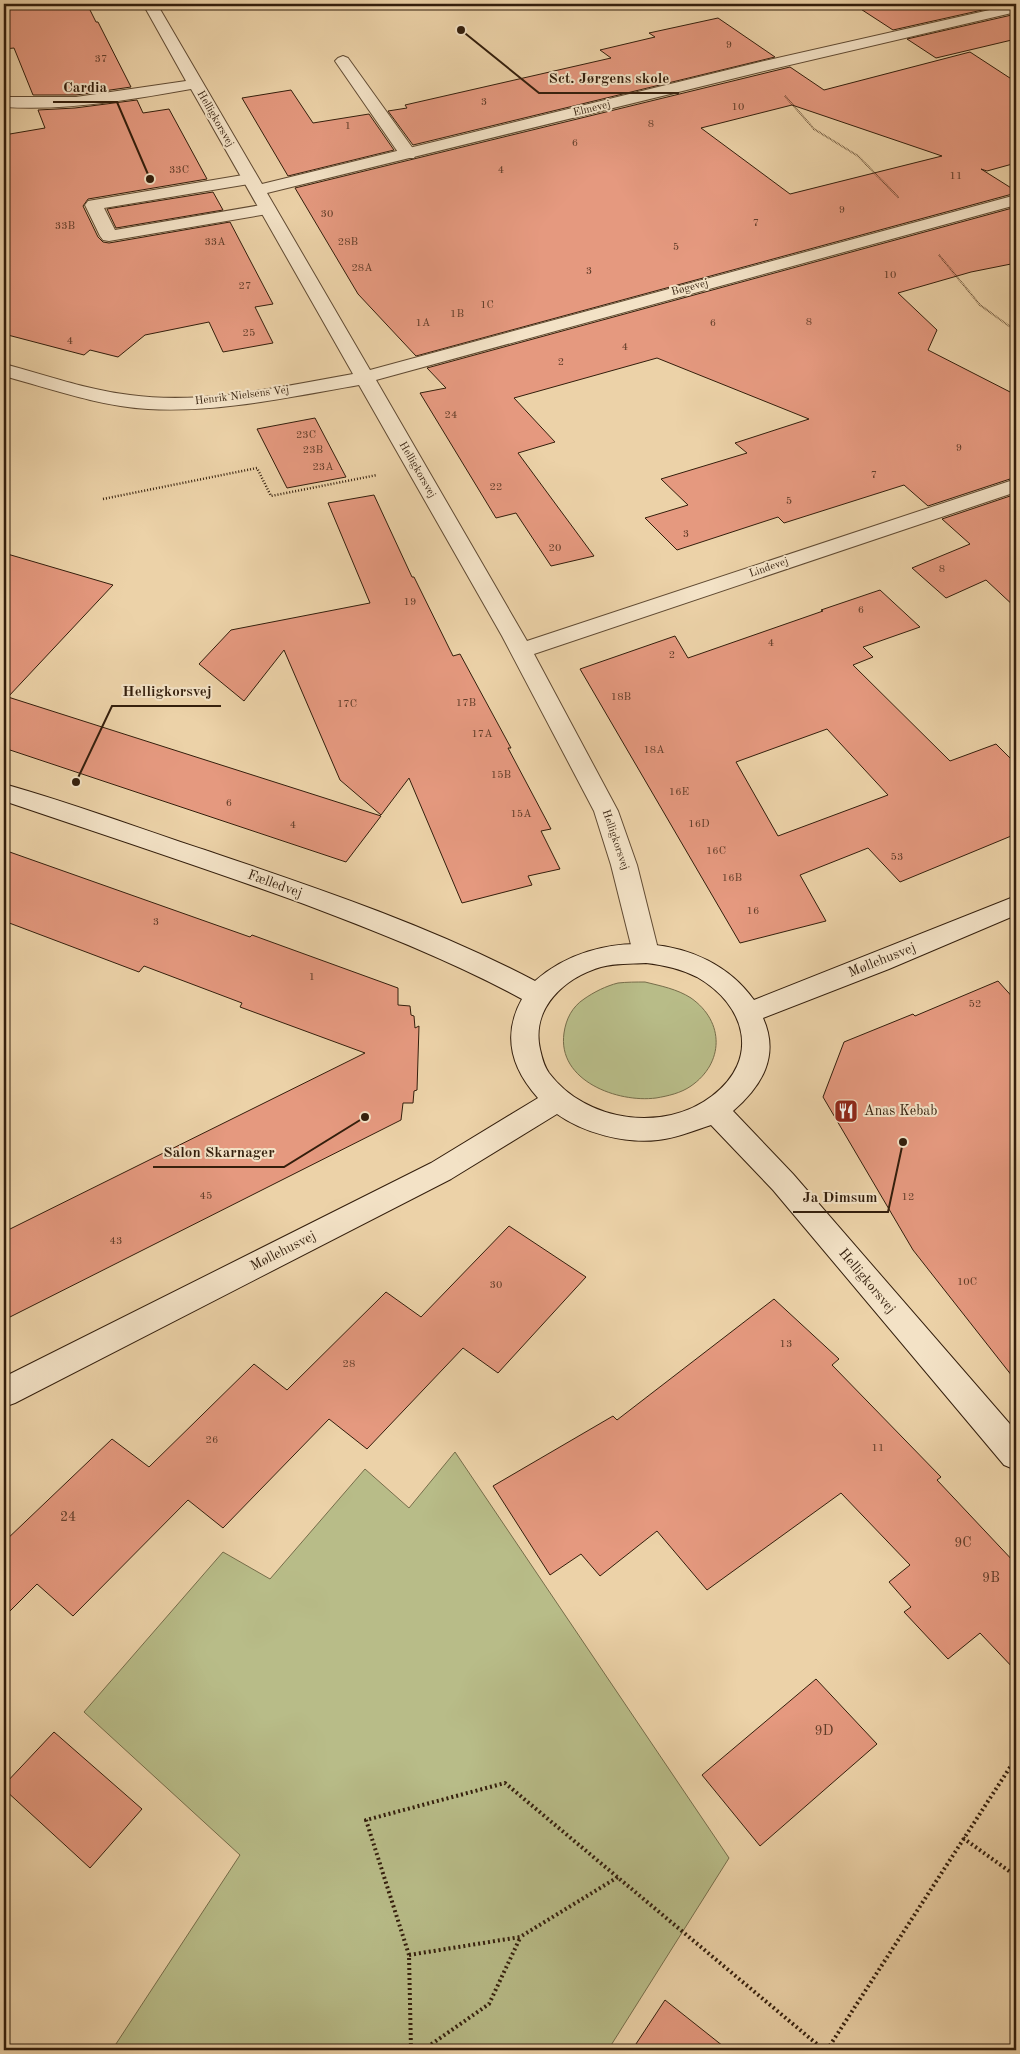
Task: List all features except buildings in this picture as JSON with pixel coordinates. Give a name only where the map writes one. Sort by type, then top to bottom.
[{"type":"street","name":"Helligkorsvej","points":[[150,4],[363,378],[522,651],[606,810],[624,865],[646,953]]},
{"type":"street","name":"Elmevej","points":[[267,209],[109,236],[94,205],[253,185],[408,154],[750,70],[1016,8]]},
{"type":"street","points":[[343,61],[408,154]]},
{"type":"street","points":[[4,102],[45,104],[195,84]]},
{"type":"street","name":"Bøgevej","points":[[363,378],[1016,200]]},
{"type":"street","name":"Henrik Nielsens Vej","points":[[4,370],[97,395],[147,402],[200,403],[254,397],[363,378]]},
{"type":"street","name":"Lindevej","points":[[522,651],[1016,485]]},
{"type":"street","name":"Fælledvej","points":[[4,792],[274,883],[396,928],[474,961],[538,995]]},
{"type":"street","name":"Møllehusvej","points":[[748,1012],[880,962],[1016,905]]},
{"type":"street","points":[[646,953],[688,962],[724,983],[738,997],[748,1012],[755,1030],[756,1048],[753,1066],[738,1090],[715,1111],[697,1120],[677,1126],[635,1129],[592,1120],[557,1100],[535,1076],[525,1048],[526,1021],[530,1007],[538,995],[558,976],[584,962],[613,954],[646,953]]},
{"type":"street","name":"Møllehusvej","points":[[4,1393],[441,1171],[557,1100]]},
{"type":"street","name":"Helligkorsvej","points":[[715,1111],[783,1182],[1016,1455]]},
{"type":"path","points":[[103,499],[257,468],[271,496],[415,468]]},
{"type":"path","points":[[411,2050],[409,1954],[366,1820],[505,1783],[825,2050],[1016,1758]]},
{"type":"path","points":[[964,1838],[1016,1876]]},
{"type":"path","points":[[409,1954],[520,1937],[618,1877]]},
{"type":"path","points":[[423,2050],[489,2004],[520,1937]]},
{"type":"green space","points":[[645,982],[675,990],[691,998],[710,1019],[715,1030],[716,1042],[710,1066],[702,1077],[691,1086],[670,1095],[641,1099],[608,1092],[580,1076],[570,1064],[564,1050],[564,1033],[566,1023],[573,1010],[588,996],[618,983]]},
{"type":"green space","points":[[455,1452],[729,1858],[608,2050],[112,2050],[240,1855],[84,1712],[223,1552],[270,1579],[365,1469],[409,1508]]},
{"type":"place","name":"Sct. Jørgens skole","points":[[461,30]]},
{"type":"place","name":"Cardia","points":[[150,179]]},
{"type":"place","name":"Helligkorsvej","points":[[76,782]]},
{"type":"place","name":"Anas Kebab","points":[[846,1111]]},
{"type":"place","name":"Salon Skarnager","points":[[365,1117]]},
{"type":"place","name":"Ja Dimsum","points":[[903,1142]]}]
